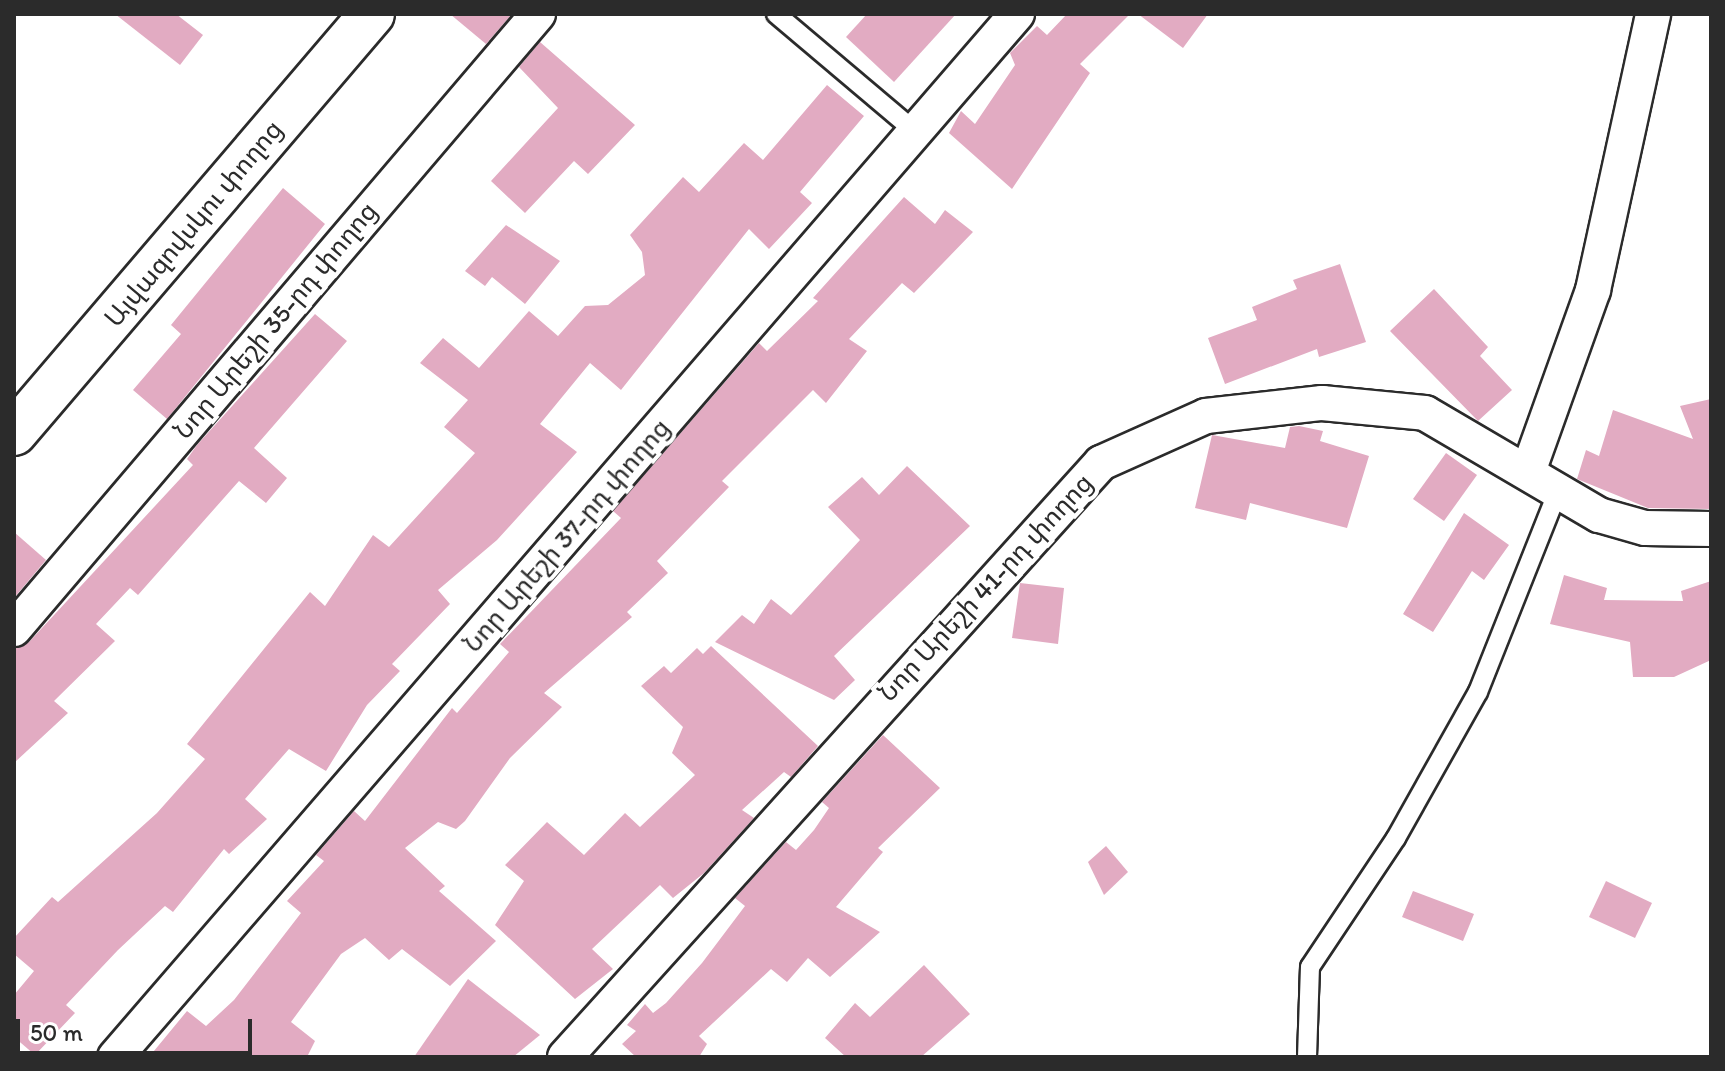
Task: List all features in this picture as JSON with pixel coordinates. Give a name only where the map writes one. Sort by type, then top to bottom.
[{"type":"main road","name":"Այվազովսկու փողոց","points":[[14,433],[372,14]]},
{"type":"street","name":"Նոր Արեշի 35-րդ փողոց","points":[[14,629],[538,14]]},
{"type":"street","name":"Նոր Արեշի 37-րդ փողոց","points":[[115,1057],[1017,14]]},
{"type":"street","points":[[1529,469],[1593,290],[1653,14]]},
{"type":"street","name":"Նոր Արեշի 41-րդ փողոց","points":[[565,1057],[1101,463],[1206,416],[1322,403],[1425,413],[1529,469],[1599,515],[1645,528],[1711,529]]},
{"type":"lane","points":[[776,14],[917,133]]},
{"type":"lane","points":[[1307,1057],[1310,967],[1465,718],[1505,634],[1559,488]]},
{"type":"building","points":[[115,14],[176,14],[203,35],[180,65]]},
{"type":"building","points":[[450,14],[512,14],[486,44]]},
{"type":"building","points":[[867,14],[956,14],[894,82],[846,37]]},
{"type":"building","points":[[1067,14],[1130,14],[1080,64],[1090,73],[1012,189],[949,133],[961,111],[975,124],[1015,65],[1010,53],[1037,26],[1047,35]]},
{"type":"building","points":[[1138,14],[1208,14],[1183,48]]},
{"type":"building","points":[[540,42],[635,125],[588,174],[574,161],[525,213],[491,181],[558,108],[519,67]]},
{"type":"building","points":[[827,85],[864,116],[800,192],[812,203],[769,249],[749,229],[621,390],[590,363],[540,424],[577,452],[497,540],[438,590],[450,604],[392,664],[400,671],[367,705],[326,771],[289,749],[245,799],[267,819],[229,854],[224,849],[173,912],[165,906],[118,950],[66,1005],[75,1013],[35,1055],[14,1037],[14,995],[34,971],[14,954],[14,938],[52,897],[58,902],[157,813],[205,759],[187,744],[310,592],[325,606],[373,535],[389,547],[475,453],[444,427],[468,400],[420,363],[443,338],[479,368],[529,311],[558,336],[585,306],[608,305],[645,275],[642,252],[630,235],[683,177],[699,192],[744,143],[763,160]]},
{"type":"building","points":[[283,188],[325,224],[167,419],[133,390],[181,334],[171,325]]},
{"type":"building","points":[[904,197],[935,224],[945,210],[973,232],[914,293],[902,283],[849,339],[867,351],[826,403],[813,390],[722,481],[729,487],[657,561],[668,573],[627,612],[632,617],[544,693],[562,707],[510,758],[465,821],[456,829],[438,822],[405,848],[445,886],[439,891],[496,941],[450,986],[402,949],[389,960],[365,938],[341,954],[291,1022],[315,1041],[307,1057],[149,1057],[187,1011],[206,1026],[234,1000],[301,913],[287,901],[324,861],[316,855],[354,811],[365,821],[452,708],[457,713],[509,652],[500,644],[621,518],[613,511],[759,343],[767,351],[818,301],[813,298]]},
{"type":"building","points":[[506,225],[560,261],[525,304],[492,277],[485,286],[465,271]]},
{"type":"building","points":[[1340,264],[1366,342],[1319,357],[1317,349],[1225,384],[1208,338],[1257,320],[1252,307],[1297,289],[1293,280]]},
{"type":"building","points":[[1434,289],[1488,347],[1480,356],[1512,390],[1478,421],[1390,331]]},
{"type":"building","points":[[315,314],[347,341],[254,448],[287,478],[266,503],[239,481],[138,595],[130,588],[96,624],[115,641],[54,701],[68,713],[14,763],[14,648],[29,642],[193,465],[187,459],[197,445]]},
{"type":"building","points":[[1711,399],[1711,509],[1648,508],[1577,479],[1586,450],[1599,456],[1613,410],[1693,439],[1680,406]]},
{"type":"building","points":[[1290,427],[1323,431],[1320,441],[1369,456],[1347,528],[1250,503],[1246,520],[1195,508],[1212,435],[1285,448]]},
{"type":"building","points":[[1446,453],[1477,475],[1444,521],[1413,499]]},
{"type":"building","points":[[907,466],[970,526],[834,656],[855,680],[834,700],[715,642],[742,615],[754,624],[771,599],[791,615],[860,540],[828,507],[862,477],[879,495]]},
{"type":"building","points":[[1464,513],[1509,545],[1484,580],[1472,571],[1433,632],[1403,614]]},
{"type":"building","points":[[14,532],[46,560],[14,598]]},
{"type":"building","points":[[1564,575],[1607,588],[1604,600],[1683,601],[1681,591],[1711,581],[1711,660],[1674,677],[1633,677],[1630,642],[1550,624]]},
{"type":"building","points":[[1020,583],[1064,588],[1058,644],[1012,638]]},
{"type":"building","points":[[711,646],[818,746],[791,777],[784,772],[742,810],[754,818],[704,873],[673,898],[660,885],[592,949],[613,969],[575,999],[495,925],[524,881],[505,865],[547,822],[584,855],[625,813],[640,827],[695,775],[672,753],[683,727],[641,686],[664,666],[671,673],[697,648],[703,654]]},
{"type":"building","points":[[883,735],[940,788],[878,848],[883,852],[836,907],[880,932],[830,977],[808,958],[787,982],[771,969],[699,1036],[707,1044],[699,1057],[636,1057],[622,1044],[636,1031],[627,1025],[645,1004],[653,1013],[666,1003],[702,963],[745,906],[735,898],[786,842],[796,850],[829,808],[822,802]]},
{"type":"building","points":[[1106,846],[1128,872],[1104,895],[1088,862]]},
{"type":"building","points":[[1606,881],[1652,903],[1635,938],[1589,917]]},
{"type":"building","points":[[1413,891],[1474,914],[1463,941],[1402,917]]},
{"type":"building","points":[[924,965],[970,1014],[921,1057],[846,1057],[825,1038],[855,1003],[870,1017]]},
{"type":"building","points":[[468,979],[540,1035],[513,1057],[414,1057]]}]
